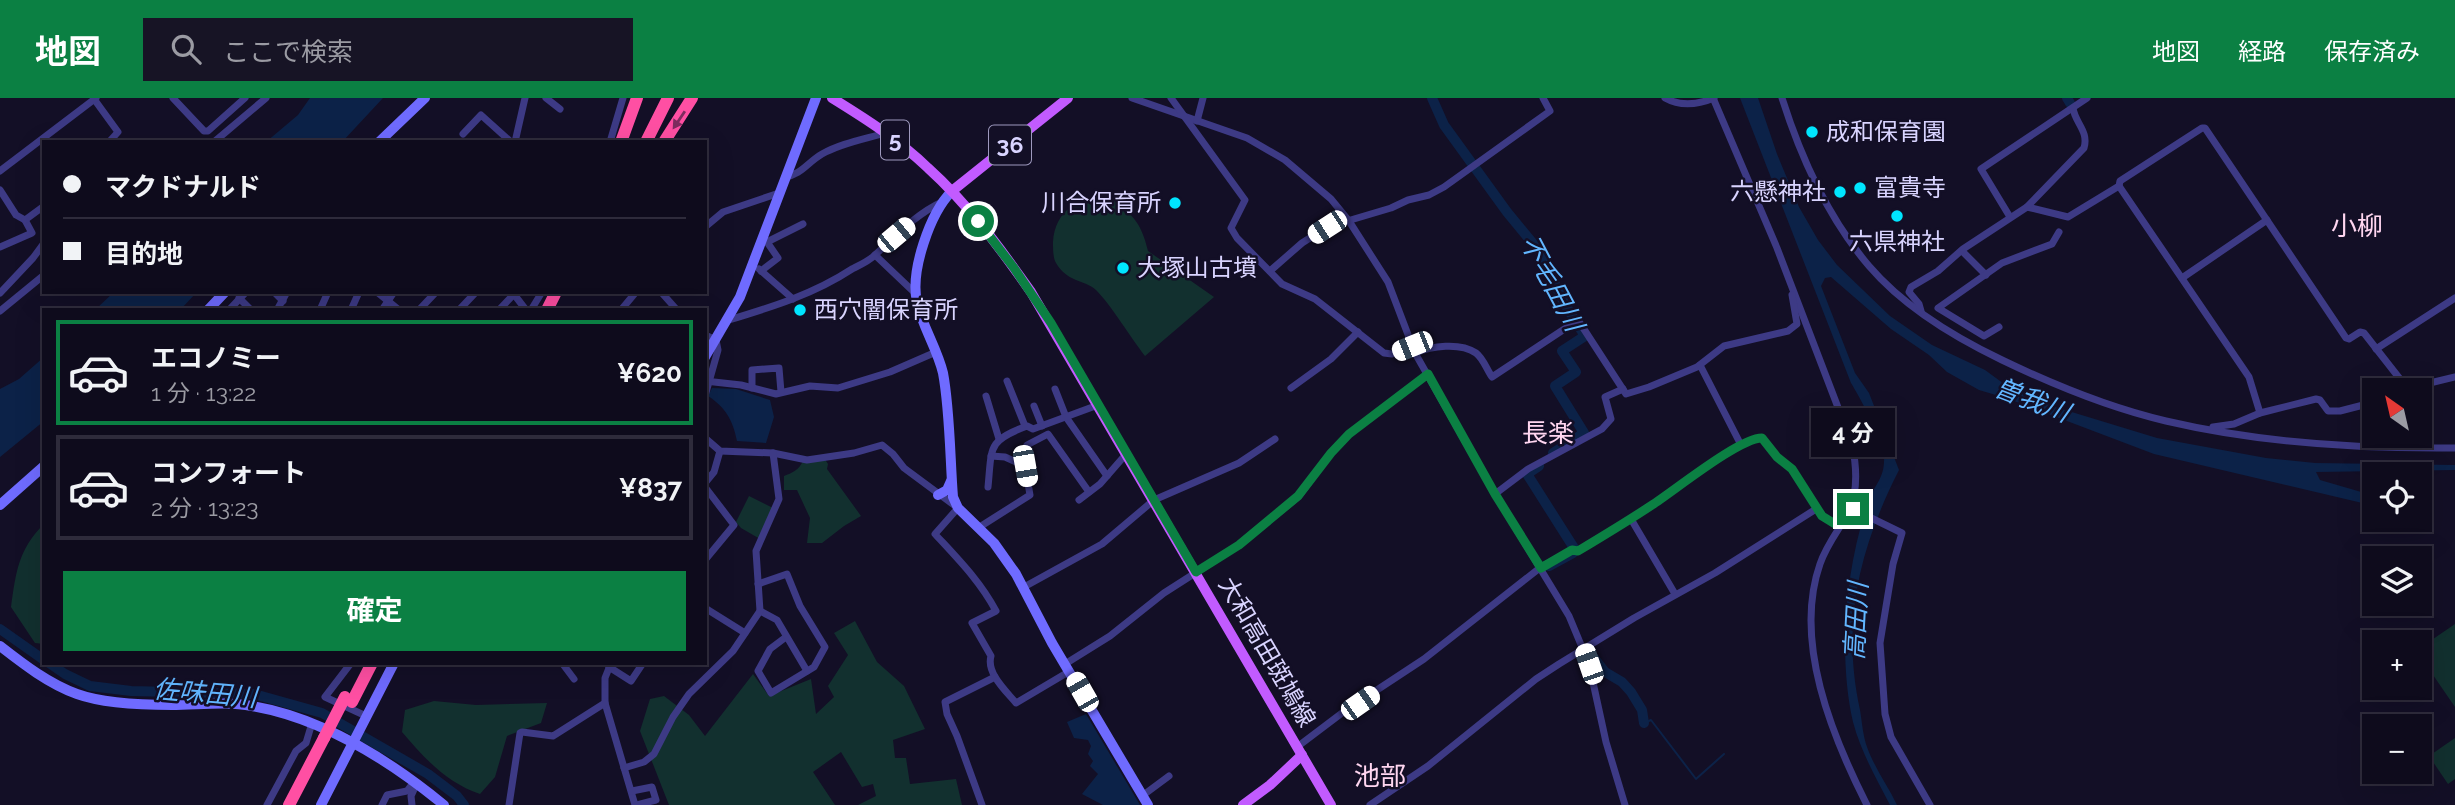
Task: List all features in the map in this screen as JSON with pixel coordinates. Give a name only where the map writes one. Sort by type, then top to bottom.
[{"type":"highway","points":[[622,140],[637,98]]},
{"type":"highway","points":[[638,140],[659,98]]},
{"type":"highway","points":[[647,140],[668,98]]},
{"type":"highway","points":[[665,140],[692,98]]},
{"type":"highway","points":[[348,700],[362,665]]},
{"type":"highway","points":[[289,805],[371,665]]},
{"type":"highway","points":[[298,805],[327,739]]},
{"type":"main road","name":"大和高田斑鳩線","points":[[832,98],[910,152],[952,191],[992,237],[1031,292],[1331,805]]},
{"type":"main road","name":"36","points":[[952,191],[1068,98]]},
{"type":"main road","points":[[1243,805],[1270,785],[1299,751]]},
{"type":"street","points":[[173,98],[204,131],[208,131],[245,98]]},
{"type":"street","points":[[216,140],[266,98]]},
{"type":"street","points":[[381,140],[425,98]]},
{"type":"street","points":[[514,140],[525,98]]},
{"type":"street","points":[[546,98],[560,109]]},
{"type":"street","points":[[611,140],[624,98]]},
{"type":"street","points":[[707,353],[729,320],[757,267],[779,193],[816,98]]},
{"type":"street","points":[[1132,98],[1247,138],[1285,160],[1331,199],[1349,221],[1388,282],[1413,349],[1495,494],[1543,569],[1569,616],[1593,677],[1605,742],[1625,805]]},
{"type":"street","points":[[1171,98],[1245,200],[1231,228],[1237,238],[1282,284],[1315,299],[1384,353],[1429,347],[1456,347],[1478,354],[1492,377],[1578,320],[1626,394],[1700,365],[1724,346],[1788,331],[1797,324],[1790,281]]},
{"type":"street","points":[[1197,121],[1203,98]]},
{"type":"street","points":[[1270,271],[1288,254],[1327,227],[1429,195],[1463,174],[1477,161],[1550,111],[1543,98]]},
{"type":"street","points":[[1665,98],[1687,105],[1700,104],[1714,98],[1790,281],[1852,444],[1856,481],[1852,509],[1820,563],[1811,596],[1812,638],[1820,685],[1832,725],[1842,755],[1867,805]]},
{"type":"street","points":[[1782,98],[1804,158],[1839,225],[1877,274],[1921,312],[1988,353],[2061,385],[2166,421],[2308,443],[2455,448]]},
{"type":"street","points":[[2010,217],[1981,169],[2087,98]]},
{"type":"street","points":[[0,171],[95,99],[118,132],[111,140]]},
{"type":"street","points":[[1921,312],[1919,304],[1909,292],[1911,287],[1938,271],[1962,251],[2027,207],[2084,148],[2085,133],[2073,113],[2073,107]]},
{"type":"street","points":[[463,134],[481,115],[511,140]]},
{"type":"street","points":[[2027,207],[2068,217],[2205,128],[2346,338],[2349,339],[2360,331],[2364,333],[2381,352],[2397,378]]},
{"type":"street","points":[[785,177],[796,176],[810,162],[838,147],[885,133]]},
{"type":"street","points":[[2119,186],[2249,377],[2260,413]]},
{"type":"street","points":[[0,190],[16,215],[25,220],[32,233],[0,247]]},
{"type":"street","points":[[729,320],[816,290],[875,255],[952,191]]},
{"type":"street","points":[[707,225],[723,212],[779,193]]},
{"type":"street","points":[[942,202],[923,246],[916,294],[918,308],[936,352],[944,383],[953,497],[958,508]]},
{"type":"street","points":[[25,220],[42,207]]},
{"type":"street","points":[[2182,278],[2267,220]]},
{"type":"street","points":[[757,267],[778,258],[767,242],[803,224]]},
{"type":"street","points":[[2000,327],[1984,336],[1938,308],[2011,259],[2048,247],[2059,232]]},
{"type":"street","points":[[0,293],[42,246]]},
{"type":"street","points":[[1962,251],[1986,275]]},
{"type":"street","points":[[875,255],[916,294]]},
{"type":"street","points":[[757,267],[793,299]]},
{"type":"street","points":[[0,311],[42,277]]},
{"type":"street","points":[[210,308],[223,294]]},
{"type":"street","points":[[276,294],[283,301]]},
{"type":"street","points":[[278,308],[286,294]]},
{"type":"street","points":[[380,294],[397,308]]},
{"type":"street","points":[[383,308],[392,294]]},
{"type":"street","points":[[421,308],[434,294]]},
{"type":"street","points":[[461,308],[474,294]]},
{"type":"street","points":[[501,308],[513,294]]},
{"type":"street","points":[[515,294],[526,308]]},
{"type":"street","points":[[530,308],[540,294]]},
{"type":"street","points":[[623,308],[634,294]]},
{"type":"street","points":[[664,294],[675,308]]},
{"type":"street","points":[[231,308],[243,295]]},
{"type":"street","points":[[2376,349],[2455,298]]},
{"type":"street","points":[[1291,388],[1331,359],[1358,332]]},
{"type":"street","points":[[707,336],[716,340]]},
{"type":"street","points":[[716,340],[718,350],[708,382],[776,394],[810,386],[838,388],[890,372],[936,352]]},
{"type":"street","points":[[1700,365],[1741,445]]},
{"type":"street","points":[[752,388],[752,370],[779,368],[781,392]]},
{"type":"street","points":[[958,508],[935,534],[968,567],[996,611],[972,623],[991,656],[989,662],[995,677],[1016,703],[1067,668],[1158,597],[1239,545],[1298,496],[1349,434],[1428,374]]},
{"type":"street","points":[[2432,382],[2455,377]]},
{"type":"street","points":[[1007,381],[1025,426]]},
{"type":"street","points":[[1055,389],[1066,417],[1107,476]]},
{"type":"street","points":[[1495,494],[1528,469],[1602,429],[1611,419],[1605,397],[1623,389]]},
{"type":"street","points":[[986,396],[999,439]]},
{"type":"street","points":[[2209,428],[2234,424],[2260,413],[2316,399],[2320,400],[2328,411],[2362,405]]},
{"type":"street","points":[[988,487],[991,456],[1002,435],[1025,426],[1033,429],[1099,405]]},
{"type":"street","points":[[1034,406],[1042,426]]},
{"type":"street","points":[[1027,445],[1048,435],[1089,492]]},
{"type":"street","points":[[1299,751],[1342,713],[1424,659],[1543,569],[1631,519],[1741,445],[1758,437],[1792,469],[1816,509],[1826,520],[1835,524],[1844,520]]},
{"type":"street","points":[[1024,587],[1102,544],[1154,500],[1239,463],[1275,439]]},
{"type":"street","points":[[707,440],[720,451],[773,453],[807,460],[854,453],[882,445],[904,468],[958,508],[1001,551],[1145,801],[1169,776]]},
{"type":"street","points":[[707,482],[714,472],[720,451]]},
{"type":"street","points":[[624,768],[644,762],[654,754],[673,717],[689,694],[725,660],[760,611],[756,551],[779,499],[773,453]]},
{"type":"street","points":[[1079,500],[1107,476],[1127,453]]},
{"type":"street","points":[[978,528],[1030,495],[1025,466],[1005,457],[991,456]]},
{"type":"street","points":[[0,505],[42,468]]},
{"type":"street","points":[[938,495],[947,491],[952,480]]},
{"type":"street","points":[[707,488],[734,525],[707,558]]},
{"type":"street","points":[[1370,805],[1427,766],[1536,679],[1583,648],[1715,573],[1816,509]]},
{"type":"street","points":[[1852,509],[1902,533],[1893,564],[1880,643],[1885,714],[1891,737],[1930,805]]},
{"type":"street","points":[[1631,519],[1675,594]]},
{"type":"street","points":[[758,584],[787,574],[800,606],[825,647],[814,667],[771,692],[758,671],[770,649],[786,637]]},
{"type":"street","points":[[707,609],[745,633]]},
{"type":"street","points":[[760,611],[777,620],[807,671]]},
{"type":"street","points":[[0,646],[36,672],[78,694],[101,699],[241,704],[283,713],[312,723],[353,742],[444,805]]},
{"type":"street","points":[[349,665],[325,697],[366,716]]},
{"type":"street","points":[[320,805],[393,665]]},
{"type":"street","points":[[564,665],[574,679]]},
{"type":"street","points":[[632,792],[652,787],[656,800],[636,805],[624,768],[605,703],[604,689],[610,665],[631,681],[642,665]]},
{"type":"street","points":[[982,805],[947,715],[945,702],[995,677]]},
{"type":"street","points":[[168,703],[169,684]]},
{"type":"street","points":[[509,805],[520,733],[553,736],[605,703]]},
{"type":"street","points":[[267,805],[296,751],[306,743],[312,723]]},
{"type":"street","points":[[382,805],[387,795],[407,791],[415,784]]},
{"type":"street","points":[[412,805],[411,796],[415,784]]},
{"type":"green space","points":[[1109,195],[1134,219],[1142,232],[1148,251],[1214,297],[1145,356],[1096,290],[1066,274],[1054,259],[1053,242],[1058,221],[1070,207],[1088,199]]},
{"type":"green space","points":[[824,458],[828,464],[827,469],[861,516],[822,543],[807,543],[810,518],[797,490],[784,490],[784,476],[797,469],[803,461]]},
{"type":"green space","points":[[749,496],[773,508],[760,539],[736,522]]},
{"type":"green space","points":[[42,526],[42,644],[35,643],[11,607],[23,552]]},
{"type":"green space","points":[[855,621],[877,662],[904,686],[925,729],[893,740],[895,758],[906,758],[910,784],[956,779],[962,805],[858,805],[876,796],[873,784],[862,787],[841,752],[813,772],[835,805],[669,805],[640,731],[650,699],[664,696],[689,715],[705,736],[753,674],[769,696],[811,679],[816,714],[834,697],[828,686],[848,655],[834,633]]},
{"type":"green space","points":[[2455,624],[2455,707],[2432,673],[2432,640]]},
{"type":"green space","points":[[434,701],[476,705],[547,703],[541,723],[507,736],[495,777],[480,794],[447,776],[402,732],[405,710]]},
{"type":"green space","points":[[2455,738],[2455,779],[2448,784],[2432,760],[2432,754]]},
{"type":"water","points":[[310,98],[383,98],[344,140],[268,140],[298,115]]},
{"type":"water","name":"曽我川","points":[[1740,98],[1758,98],[1799,207],[1818,240],[1837,265],[1890,316],[1932,345],[1985,370],[2011,389],[2052,406],[2157,438],[2266,458],[2315,463],[2362,464],[2362,471],[2316,472],[2320,480],[2362,492],[2362,503],[2154,454],[1979,390],[1947,372],[1929,355],[1891,329],[1831,277],[1825,278],[1821,286],[1855,373],[1869,393],[1899,470],[1873,529],[1864,558],[1857,587],[1852,647],[1867,747],[1897,805],[1890,805],[1856,733],[1847,688],[1845,632],[1853,558],[1869,500],[1880,480],[1884,456],[1880,440],[1851,383]]},
{"type":"water","points":[[112,294],[195,294],[182,308],[97,308]]},
{"type":"water","points":[[42,359],[42,423],[0,457],[0,389],[19,379]]},
{"type":"water","points":[[712,388],[736,389],[770,400],[774,417],[766,443],[737,441],[727,415],[708,396]]},
{"type":"water","points":[[2432,465],[2455,465],[2455,470],[2432,470]]},
{"type":"water","points":[[1086,714],[1140,805],[1103,805],[1082,794],[1098,774],[1090,766],[1093,761],[1088,754],[1091,746],[1088,740],[1074,738],[1067,722]]},
{"type":"waterway","name":"不毛田川","points":[[1432,98],[1444,125],[1507,212],[1540,252],[1564,303],[1585,336],[1562,351],[1576,372],[1555,386],[1584,433],[1553,453]]},
{"type":"waterway","points":[[2067,98],[2070,103]]},
{"type":"waterway","name":"不毛田川","points":[[1539,466],[1527,474],[1574,548],[1573,553],[1549,566]]},
{"type":"waterway","name":"佐味田川","points":[[0,629],[42,659]]},
{"type":"waterway","name":"不毛田川","points":[[1587,649],[1605,672],[1622,682],[1631,692],[1642,710],[1644,723]]},
{"type":"waterway","name":"佐味田川","points":[[52,665],[90,686],[131,691],[254,694],[322,713],[428,774],[457,796],[464,805]]},
{"type":"waterway","points":[[1644,723],[1651,720],[1696,779],[1724,754]]},
{"type":"place","name":"成和保育園","points":[[1812,132]]},
{"type":"place","name":"富貴寺","points":[[1860,188]]},
{"type":"place","name":"六懸神社","points":[[1840,192]]},
{"type":"place","name":"川合保育所","points":[[1175,203]]},
{"type":"place","name":"六県神社","points":[[1897,216]]},
{"type":"place","name":"大塚山古墳","points":[[1123,268]]},
{"type":"place","name":"西穴闇保育所","points":[[800,310]]},
{"type":"district","name":"小柳","points":[[2357,226]]},
{"type":"district","name":"長楽","points":[[1548,433]]},
{"type":"district","name":"池部","points":[[1380,776]]},
{"type":"route","points":[[978,221],[1051,323],[1196,572],[1239,545],[1298,496],[1349,434],[1428,374],[1495,494],[1541,568],[1572,550],[1578,551],[1741,445],[1758,437],[1792,469],[1816,509],[1826,520],[1839,523],[1851,508],[1853,509]]},
{"type":"water label","name":"高田川","points":[[1856,621]]}]
